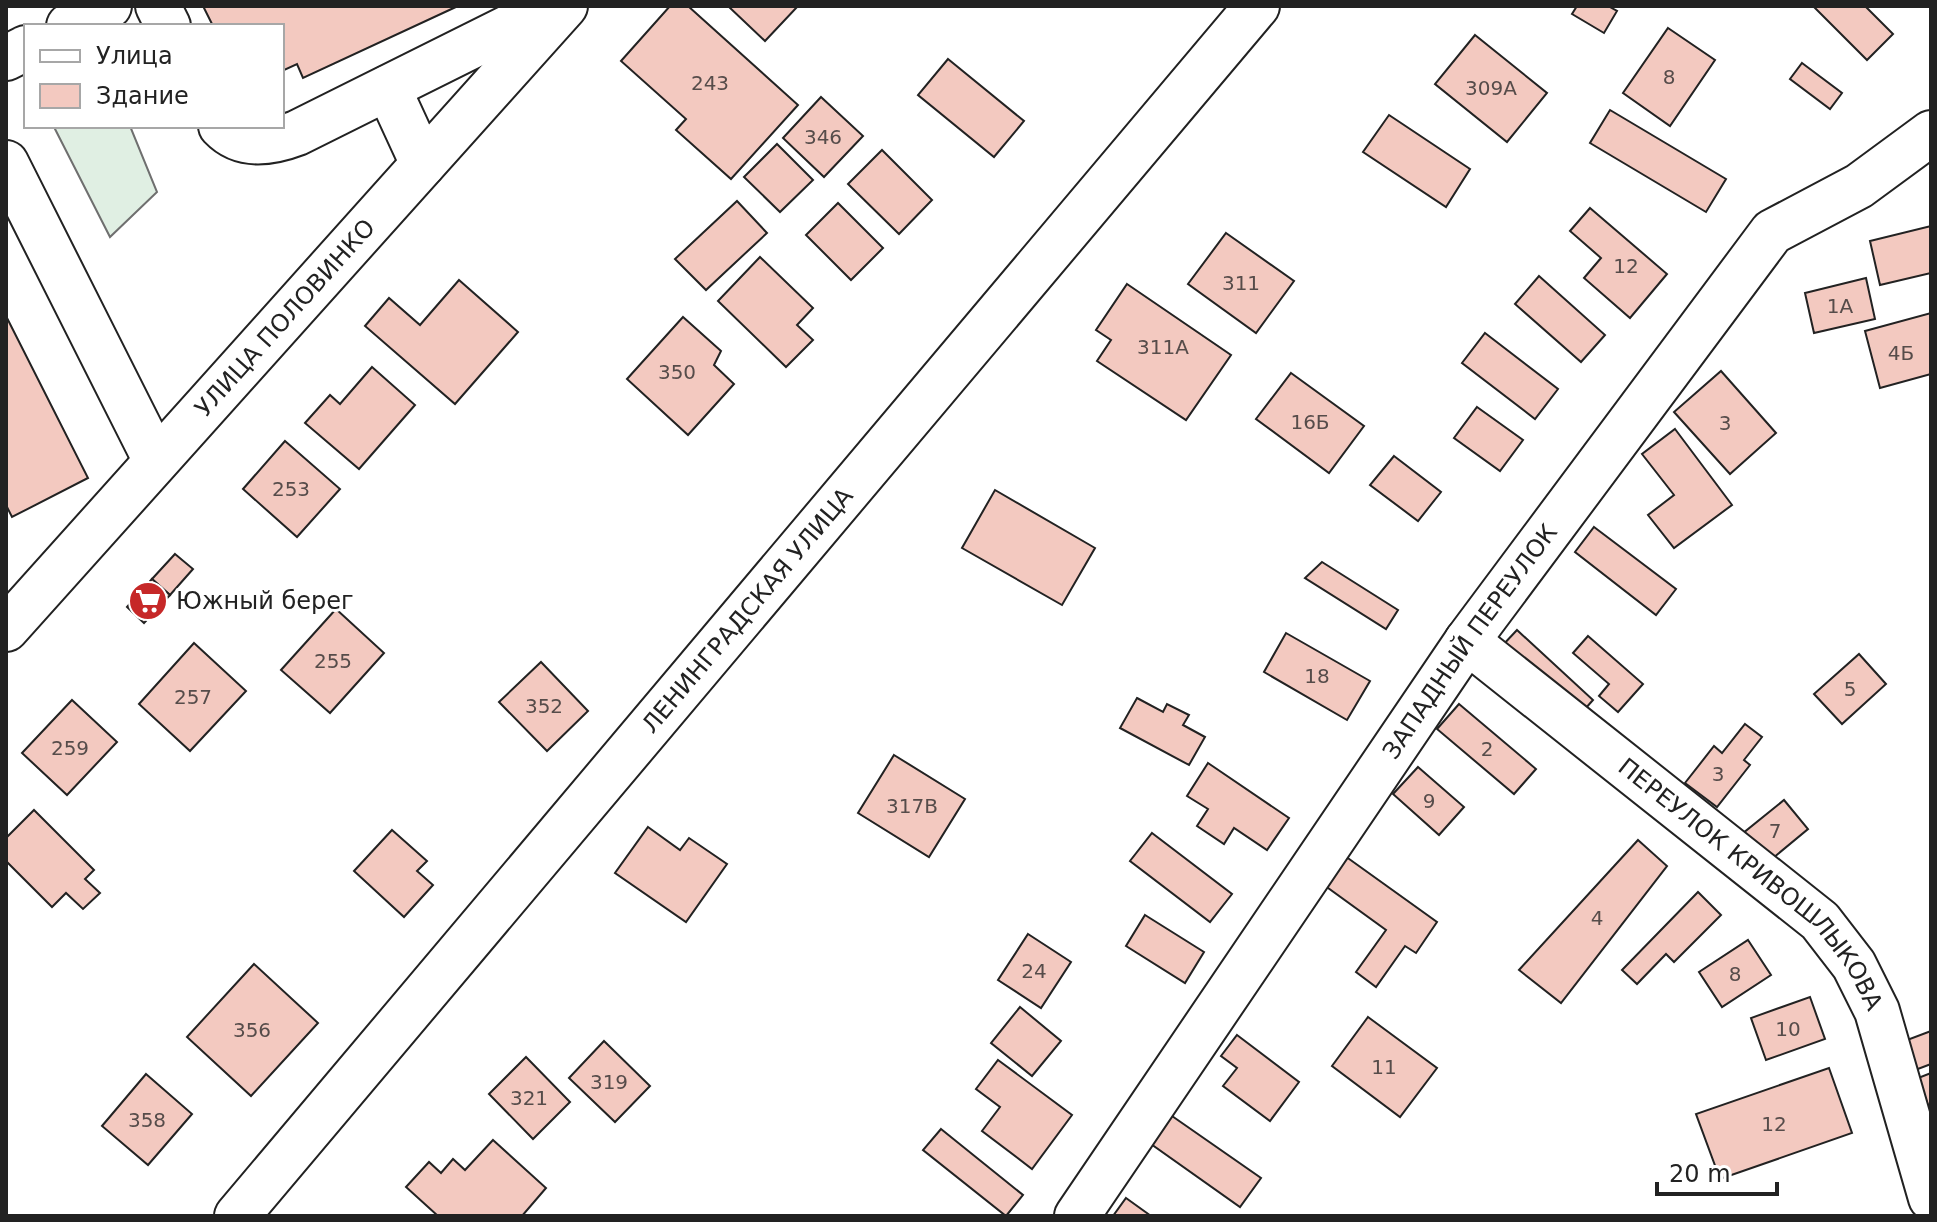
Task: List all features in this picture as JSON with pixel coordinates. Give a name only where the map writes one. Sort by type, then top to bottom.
[{"type":"street","points":[[73,24],[109,6]]},
{"type":"street","points":[[158,6],[167,24]]},
{"type":"street","points":[[222,128],[241,139],[257,143],[279,140],[552,6]]},
{"type":"street","name":"УЛИЦА ПОЛОВИНКО","points":[[6,629],[565,6]]},
{"type":"street","name":"ЛЕНИНГРАДСКАЯ УЛИЦА","points":[[237,1216],[1257,6]]},
{"type":"street","points":[[6,58],[24,49]]},
{"type":"street","points":[[388,88],[423,164]]},
{"type":"street","name":"ЗАПАДНЫЙ ПЕРЕУЛОК","points":[[1077,1216],[1467,641],[1772,232],[1859,186],[1931,133]]},
{"type":"street","points":[[6,163],[156,461]]},
{"type":"street","name":"ПЕРЕУЛОК КРИВОШЛЫКОВА","points":[[1467,641],[1820,921],[1854,965],[1877,1011],[1931,1198]]},
{"type":"green space","points":[[55,128],[131,128],[157,192],[110,237]]},
{"type":"building","points":[[203,6],[458,6],[303,78],[297,64],[284,70],[284,24],[212,24]]},
{"type":"building","points":[[670,6],[688,6],[798,105],[731,179],[676,130],[686,119],[621,61]]},
{"type":"building","points":[[728,6],[798,6],[765,41]]},
{"type":"building","points":[[1577,6],[1608,6],[1617,11],[1604,33],[1572,14]]},
{"type":"building","points":[[1813,6],[1865,6],[1893,34],[1867,60]]},
{"type":"building","points":[[1668,28],[1715,60],[1670,126],[1623,93]]},
{"type":"building","points":[[1475,35],[1547,93],[1507,142],[1435,84]]},
{"type":"building","points":[[948,59],[1024,121],[994,157],[918,95]]},
{"type":"building","points":[[1802,63],[1842,93],[1830,109],[1790,79]]},
{"type":"building","points":[[821,97],[863,136],[824,177],[783,138]]},
{"type":"building","points":[[1610,110],[1726,179],[1706,212],[1590,143]]},
{"type":"building","points":[[1389,115],[1470,169],[1446,207],[1363,152]]},
{"type":"building","points":[[777,144],[813,180],[780,212],[744,177]]},
{"type":"building","points":[[882,150],[932,200],[899,234],[848,184]]},
{"type":"building","points":[[737,201],[767,233],[706,290],[675,259]]},
{"type":"building","points":[[838,203],[883,248],[851,280],[806,235]]},
{"type":"building","points":[[1590,208],[1667,274],[1630,318],[1584,278],[1601,258],[1570,231]]},
{"type":"building","points":[[1931,226],[1931,273],[1880,285],[1870,241]]},
{"type":"building","points":[[1226,233],[1294,281],[1256,333],[1188,284]]},
{"type":"building","points":[[760,257],[813,308],[797,325],[813,340],[786,367],[718,301]]},
{"type":"building","points":[[1539,276],[1605,335],[1581,362],[1515,304]]},
{"type":"building","points":[[1866,278],[1875,319],[1814,333],[1805,293]]},
{"type":"building","points":[[459,280],[518,332],[455,404],[365,326],[389,298],[420,325]]},
{"type":"building","points":[[1127,284],[1231,355],[1186,420],[1097,361],[1111,340],[1096,330]]},
{"type":"building","points":[[1931,313],[1931,374],[1880,388],[1865,331]]},
{"type":"building","points":[[6,316],[88,478],[12,517],[6,505]]},
{"type":"building","points":[[683,317],[721,351],[714,365],[734,384],[688,435],[627,379]]},
{"type":"building","points":[[1485,333],[1558,389],[1535,419],[1462,363]]},
{"type":"building","points":[[372,367],[415,405],[359,469],[305,423],[330,395],[340,404]]},
{"type":"building","points":[[1721,371],[1776,433],[1730,474],[1674,412]]},
{"type":"building","points":[[1291,373],[1364,426],[1329,473],[1256,419]]},
{"type":"building","points":[[1477,407],[1523,440],[1500,471],[1454,438]]},
{"type":"building","points":[[1675,429],[1732,505],[1674,548],[1648,515],[1674,495],[1642,454]]},
{"type":"building","points":[[285,441],[340,489],[297,537],[243,489]]},
{"type":"building","points":[[1394,456],[1441,492],[1418,521],[1370,485]]},
{"type":"building","points":[[995,490],[1095,548],[1062,605],[962,548]]},
{"type":"building","points":[[1594,527],[1676,589],[1656,615],[1575,552]]},
{"type":"building","points":[[175,554],[193,569],[170,595],[152,579]]},
{"type":"building","points":[[1322,562],[1398,610],[1386,629],[1305,578]]},
{"type":"building","name":"Южный берег","points":[[152,579],[170,595],[144,623],[127,607]]},
{"type":"building","points":[[336,609],[384,653],[330,713],[281,670]]},
{"type":"building","points":[[1517,630],[1593,700],[1577,718],[1501,647]]},
{"type":"building","points":[[1286,633],[1370,681],[1347,720],[1264,672]]},
{"type":"building","points":[[1588,636],[1643,684],[1618,712],[1599,696],[1609,684],[1573,653]]},
{"type":"building","points":[[194,643],[246,691],[190,751],[139,704]]},
{"type":"building","points":[[1859,654],[1886,684],[1842,724],[1814,694]]},
{"type":"building","points":[[541,662],[588,711],[547,751],[499,702]]},
{"type":"building","points":[[1137,698],[1163,712],[1167,704],[1189,715],[1183,725],[1205,737],[1189,765],[1120,728]]},
{"type":"building","points":[[72,700],[117,742],[67,795],[22,753]]},
{"type":"building","points":[[1459,704],[1536,769],[1514,794],[1437,729]]},
{"type":"building","points":[[1745,724],[1762,737],[1744,760],[1750,765],[1717,807],[1685,783],[1714,746],[1722,753]]},
{"type":"building","points":[[894,755],[965,799],[929,857],[858,813]]},
{"type":"building","points":[[1208,763],[1289,818],[1267,850],[1234,828],[1224,844],[1197,826],[1208,809],[1187,796]]},
{"type":"building","points":[[1418,767],[1464,807],[1439,835],[1393,794]]},
{"type":"building","points":[[1784,800],[1808,829],[1767,863],[1742,834]]},
{"type":"building","points":[[34,810],[94,870],[85,879],[100,893],[83,909],[66,893],[52,907],[6,861],[6,838]]},
{"type":"building","points":[[648,827],[680,850],[689,838],[727,864],[686,922],[615,873]]},
{"type":"building","points":[[392,830],[427,861],[417,871],[433,885],[404,917],[354,871]]},
{"type":"building","points":[[1152,833],[1232,894],[1210,922],[1130,861]]},
{"type":"building","points":[[1638,840],[1667,866],[1561,1003],[1519,970]]},
{"type":"building","points":[[1345,856],[1437,922],[1416,953],[1405,946],[1376,987],[1356,972],[1386,930],[1324,885]]},
{"type":"building","points":[[1698,892],[1721,915],[1674,962],[1666,954],[1637,984],[1622,970]]},
{"type":"building","points":[[1145,915],[1204,952],[1185,983],[1126,946]]},
{"type":"building","points":[[1028,934],[1071,962],[1041,1008],[998,980]]},
{"type":"building","points":[[1748,940],[1771,975],[1722,1007],[1699,972]]},
{"type":"building","points":[[254,964],[318,1023],[251,1096],[187,1037]]},
{"type":"building","points":[[1810,997],[1825,1039],[1766,1060],[1751,1018]]},
{"type":"building","points":[[1020,1007],[1061,1041],[1032,1076],[991,1043]]},
{"type":"building","points":[[1368,1017],[1437,1068],[1400,1117],[1332,1066]]},
{"type":"building","points":[[1931,1031],[1931,1064],[1910,1072],[1899,1043]]},
{"type":"building","points":[[1237,1035],[1299,1082],[1270,1121],[1223,1086],[1237,1068],[1221,1056]]},
{"type":"building","points":[[604,1041],[650,1086],[615,1122],[569,1078]]},
{"type":"building","points":[[526,1057],[570,1102],[533,1139],[489,1094]]},
{"type":"building","points":[[998,1060],[1072,1115],[1032,1169],[982,1131],[1000,1107],[976,1089]]},
{"type":"building","points":[[1829,1068],[1852,1133],[1720,1179],[1696,1114]]},
{"type":"building","points":[[1931,1073],[1931,1113],[1918,1078]]},
{"type":"building","points":[[146,1074],[192,1114],[148,1165],[102,1126]]},
{"type":"building","points":[[1172,1116],[1261,1178],[1240,1207],[1151,1144]]},
{"type":"building","points":[[941,1129],[1023,1195],[1006,1216],[923,1150]]},
{"type":"building","points":[[493,1140],[546,1188],[522,1216],[438,1216],[406,1187],[429,1162],[441,1173],[453,1159],[465,1170]]},
{"type":"building","points":[[1126,1198],[1151,1216],[1113,1216]]},
{"type":"place","name":"Южный берег","points":[[148,601]]}]
